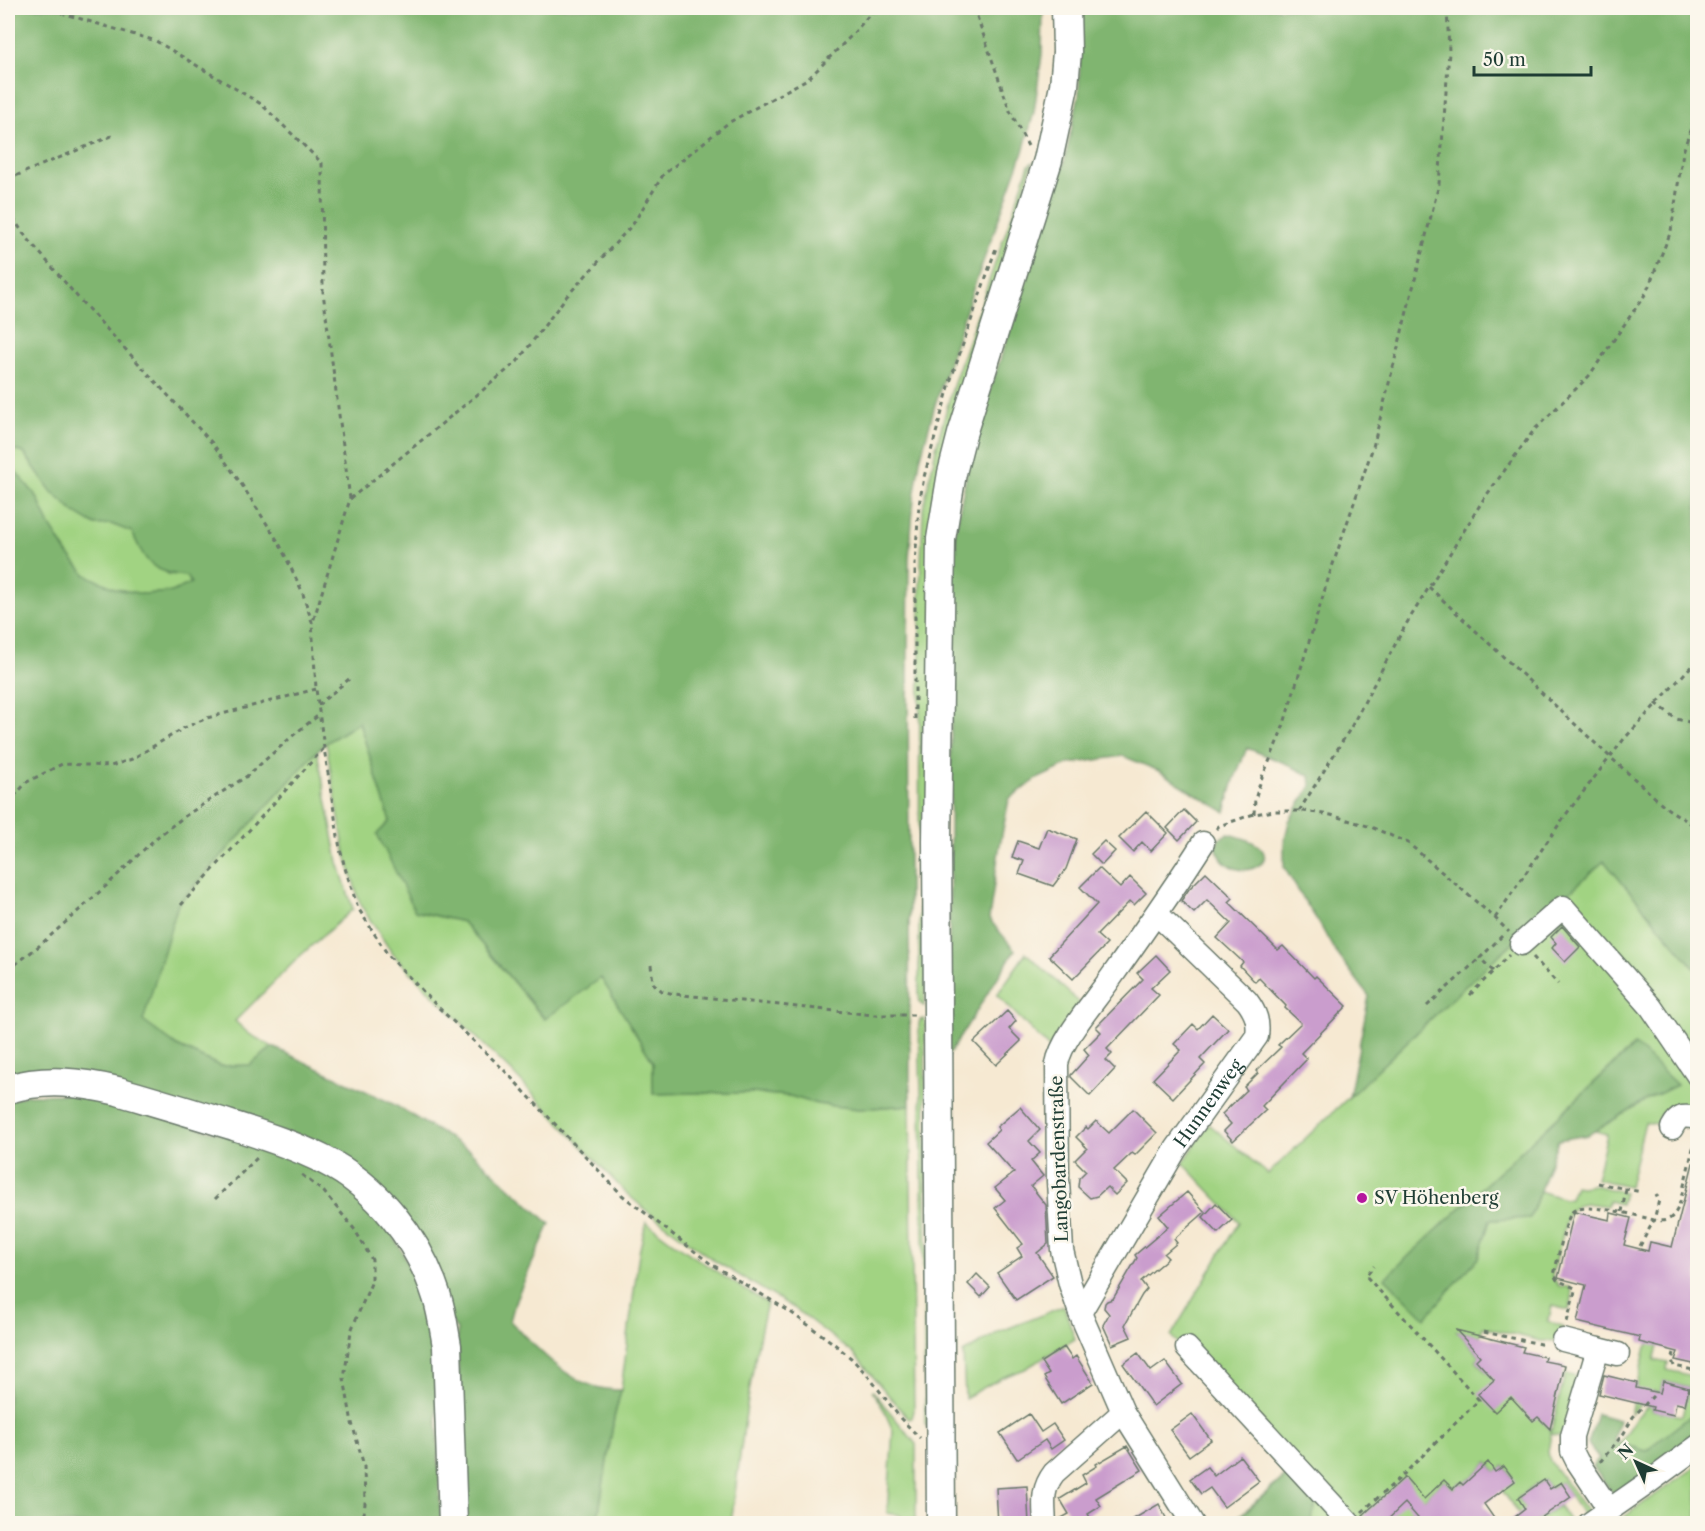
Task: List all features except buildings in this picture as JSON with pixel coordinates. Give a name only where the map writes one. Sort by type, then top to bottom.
[{"type":"main road","points":[[941,1524],[937,910],[941,539],[952,473],[962,434],[1051,149],[1064,86],[1067,52],[1066,8]]},
{"type":"main road","points":[[8,1089],[44,1082],[65,1082],[92,1085],[128,1094],[292,1145],[325,1160],[367,1188],[404,1229],[421,1259],[436,1295],[442,1318],[447,1346],[453,1524]]},
{"type":"street","name":"Langobardenstraße","points":[[1193,1524],[1123,1412],[1080,1313],[1062,1250],[1058,1181],[1058,1057],[1075,1028],[1157,914],[1203,843]]},
{"type":"street","points":[[1515,950],[1563,907],[1651,1007],[1698,1076]]},
{"type":"street","name":"Hunnenweg","points":[[1080,1313],[1176,1149],[1257,1036],[1257,1017],[1247,1001],[1157,914]]},
{"type":"street","points":[[1672,1128],[1681,1116],[1698,1118]]},
{"type":"street","points":[[1563,1340],[1608,1352],[1572,1436],[1572,1446],[1577,1461],[1609,1509]]},
{"type":"street","points":[[1187,1348],[1349,1523]]},
{"type":"street","points":[[1045,1524],[1044,1495],[1047,1482],[1054,1473],[1123,1412]]},
{"type":"street","points":[[1589,1524],[1698,1446]]},
{"type":"path","points":[[44,8],[156,41],[261,104],[322,163],[323,292],[350,498],[312,622]]},
{"type":"path","points":[[350,498],[517,362],[566,297],[633,224],[663,175],[728,123],[809,78],[853,34],[875,8]]},
{"type":"path","points":[[974,8],[1010,111],[1029,150]]},
{"type":"path","points":[[1254,814],[1255,799],[1262,777],[1283,727],[1329,573],[1372,447],[1439,184],[1449,52],[1447,8]]},
{"type":"path","points":[[1299,811],[1350,729],[1429,587],[1483,500],[1534,430],[1589,376],[1646,293],[1671,231],[1683,152],[1698,106]]},
{"type":"path","points":[[8,179],[114,135]]},
{"type":"path","points":[[8,210],[23,232],[81,300],[213,444],[279,543],[302,591],[312,622],[319,715],[340,849],[348,880],[362,916],[397,966],[503,1069],[622,1195],[711,1264],[789,1311],[834,1343],[869,1377],[901,1419],[921,1439]]},
{"type":"path","points":[[1429,587],[1668,809],[1698,828]]},
{"type":"path","points":[[1495,918],[1564,817],[1610,757],[1656,703],[1698,659]]},
{"type":"path","points":[[318,705],[350,679]]},
{"type":"path","points":[[8,803],[27,782],[62,764],[111,766],[132,759],[184,728],[207,718],[316,689]]},
{"type":"path","points":[[1656,703],[1676,718],[1698,724]]},
{"type":"path","points":[[8,970],[39,946],[156,838],[185,816],[247,776],[319,715]]},
{"type":"path","points":[[180,905],[324,748]]},
{"type":"path","points":[[1203,843],[1219,826],[1254,814],[1275,811],[1299,811],[1331,816],[1371,827],[1408,843],[1508,930],[1427,1006]]},
{"type":"path","points":[[1470,995],[1515,950],[1558,984]]},
{"type":"path","points":[[1480,958],[1493,971]]},
{"type":"path","points":[[651,964],[653,983],[662,991],[674,994],[874,1015],[915,1016]]},
{"type":"path","points":[[1484,1332],[1561,1348],[1575,1291],[1573,1286],[1557,1280],[1554,1275],[1570,1216],[1576,1210],[1587,1207],[1654,1220],[1671,1219],[1679,1206],[1698,1132]]},
{"type":"path","points":[[215,1199],[265,1151],[268,1137]]},
{"type":"path","points":[[301,1174],[324,1192],[355,1230],[372,1260],[372,1281],[351,1331],[344,1378],[352,1423],[364,1466],[363,1524]]},
{"type":"path","points":[[1598,1183],[1641,1192]]},
{"type":"path","points":[[1622,1212],[1626,1189]]},
{"type":"path","points":[[1640,1246],[1654,1220],[1659,1200],[1656,1194]]},
{"type":"path","points":[[1349,1523],[1401,1477],[1479,1400],[1366,1276],[1374,1266]]},
{"type":"path","points":[[1674,1353],[1672,1360],[1674,1366],[1698,1371]]},
{"type":"path","points":[[1588,1477],[1633,1417],[1653,1396]]},
{"type":"green space","points":[[8,8],[1043,8],[1042,54],[1034,112],[1023,152],[972,292],[935,405],[920,460],[914,498],[909,558],[908,655],[910,1105],[859,1109],[817,1104],[790,1096],[751,1093],[653,1094],[653,1062],[601,978],[545,1019],[463,922],[415,911],[377,834],[390,821],[359,722],[317,751],[178,904],[143,1021],[177,1046],[220,1066],[250,1065],[273,1047],[393,1104],[469,1150],[550,1224],[516,1299],[510,1321],[548,1358],[581,1382],[596,1387],[621,1390],[614,1418],[597,1523],[463,1523],[457,1330],[351,1160],[8,1076],[8,462],[37,497],[50,526],[67,553],[86,575],[116,589],[143,594],[172,592],[191,583],[186,576],[165,572],[151,564],[141,551],[132,532],[111,524],[95,525],[75,513],[51,491],[24,453],[8,448]]},
{"type":"green space","points":[[1081,8],[1697,8],[1697,971],[1604,861],[1477,975],[1349,1097],[1369,996],[1333,948],[1284,867],[1284,844],[1289,821],[1311,786],[1310,776],[1247,748],[1234,780],[1225,812],[1159,771],[1123,756],[1069,764],[1037,779],[1009,799],[989,919],[1015,950],[948,1056],[953,543],[973,442],[1062,172],[1079,95]]},
{"type":"green space","points":[[1033,162],[962,388],[924,1006],[920,1003],[919,995],[920,590],[923,509],[937,444],[954,382],[1029,165]]},
{"type":"green space","points":[[8,448],[24,453],[29,461],[95,525],[111,524],[132,532],[141,551],[168,574],[186,576],[192,583],[172,592],[143,594],[116,589],[86,575],[67,553],[50,526],[37,497],[8,462]]},
{"type":"green space","points":[[359,722],[415,911],[463,922],[544,1019],[601,977],[653,1062],[653,1094],[751,1093],[790,1096],[817,1104],[859,1109],[910,1105],[914,1411],[912,1418],[909,1419],[906,1416],[854,1354],[794,1308],[715,1261],[626,1193],[512,1072],[392,953],[358,898],[344,847],[326,743]]},
{"type":"green space","points":[[317,751],[338,862],[353,909],[300,956],[235,1021],[249,1034],[273,1047],[250,1065],[220,1066],[177,1046],[142,1021],[178,904]]},
{"type":"green space","points":[[1228,834],[1252,842],[1263,851],[1264,859],[1258,866],[1248,869],[1235,868],[1224,861],[1216,846],[1219,839]]},
{"type":"green space","name":"SV Höhenberg","points":[[1604,861],[1697,971],[1697,1110],[1672,1107],[1663,1112],[1656,1124],[1645,1122],[1629,1186],[1596,1179],[1607,1134],[1595,1131],[1646,1100],[1677,1085],[1634,1045],[1386,1278],[1478,1258],[1490,1220],[1530,1218],[1540,1191],[1564,1199],[1570,1198],[1575,1186],[1593,1185],[1624,1192],[1621,1204],[1609,1201],[1607,1206],[1585,1203],[1569,1211],[1552,1276],[1559,1286],[1569,1287],[1572,1298],[1569,1310],[1552,1306],[1548,1322],[1563,1326],[1554,1341],[1541,1341],[1483,1327],[1480,1336],[1457,1331],[1480,1356],[1476,1360],[1486,1372],[1514,1391],[1550,1429],[1551,1433],[1565,1374],[1578,1377],[1566,1437],[1551,1434],[1548,1452],[1550,1461],[1588,1512],[1583,1515],[1561,1482],[1550,1489],[1544,1480],[1518,1498],[1534,1522],[1559,1506],[1570,1521],[1567,1523],[1525,1523],[1499,1486],[1512,1476],[1504,1466],[1495,1472],[1488,1462],[1463,1485],[1460,1482],[1453,1489],[1444,1480],[1412,1511],[1423,1523],[1231,1523],[1291,1471],[1171,1336],[1239,1222],[1183,1163],[1209,1124],[1268,1174],[1477,975]]},
{"type":"green space","points":[[1026,953],[1080,1003],[1050,1049],[997,995]]},
{"type":"green space","points":[[925,1019],[928,1430],[925,1423],[919,1024],[920,1020]]},
{"type":"green space","points":[[1635,1045],[1677,1085],[1646,1100],[1588,1135],[1558,1140],[1530,1218],[1490,1220],[1478,1258],[1425,1318],[1385,1278]]},
{"type":"green space","points":[[77,1094],[272,1148],[344,1183],[388,1225],[418,1283],[434,1335],[441,1523],[8,1524],[8,1101],[27,1095]]},
{"type":"green space","points":[[646,1222],[675,1244],[767,1303],[750,1385],[731,1523],[597,1524],[614,1418],[621,1390],[639,1253]]},
{"type":"green space","points":[[1064,1306],[1075,1339],[1025,1369],[1001,1378],[965,1398],[963,1353],[999,1332]]},
{"type":"green space","points":[[1652,1342],[1659,1343],[1654,1360],[1668,1363],[1667,1370],[1697,1377],[1697,1411],[1646,1451],[1620,1444],[1636,1418],[1651,1403],[1653,1404],[1652,1410],[1682,1416],[1689,1388],[1663,1381],[1660,1393],[1654,1391],[1630,1414],[1646,1347]]},
{"type":"green space","points":[[872,1390],[916,1444],[916,1523],[900,1523],[900,1515],[887,1513],[893,1431]]},
{"type":"green space","points":[[1697,1411],[1697,1434],[1673,1456],[1614,1495],[1592,1466],[1599,1458],[1588,1444],[1597,1414],[1619,1420],[1614,1441],[1646,1451]]},
{"type":"green space","points":[[1697,1465],[1697,1523],[1615,1523],[1694,1468]]},
{"type":"green space","points":[[1291,1472],[1317,1501],[1312,1516],[1313,1523],[1231,1524]]},
{"type":"place","name":"SV Höhenberg","points":[[1362,1198]]}]
